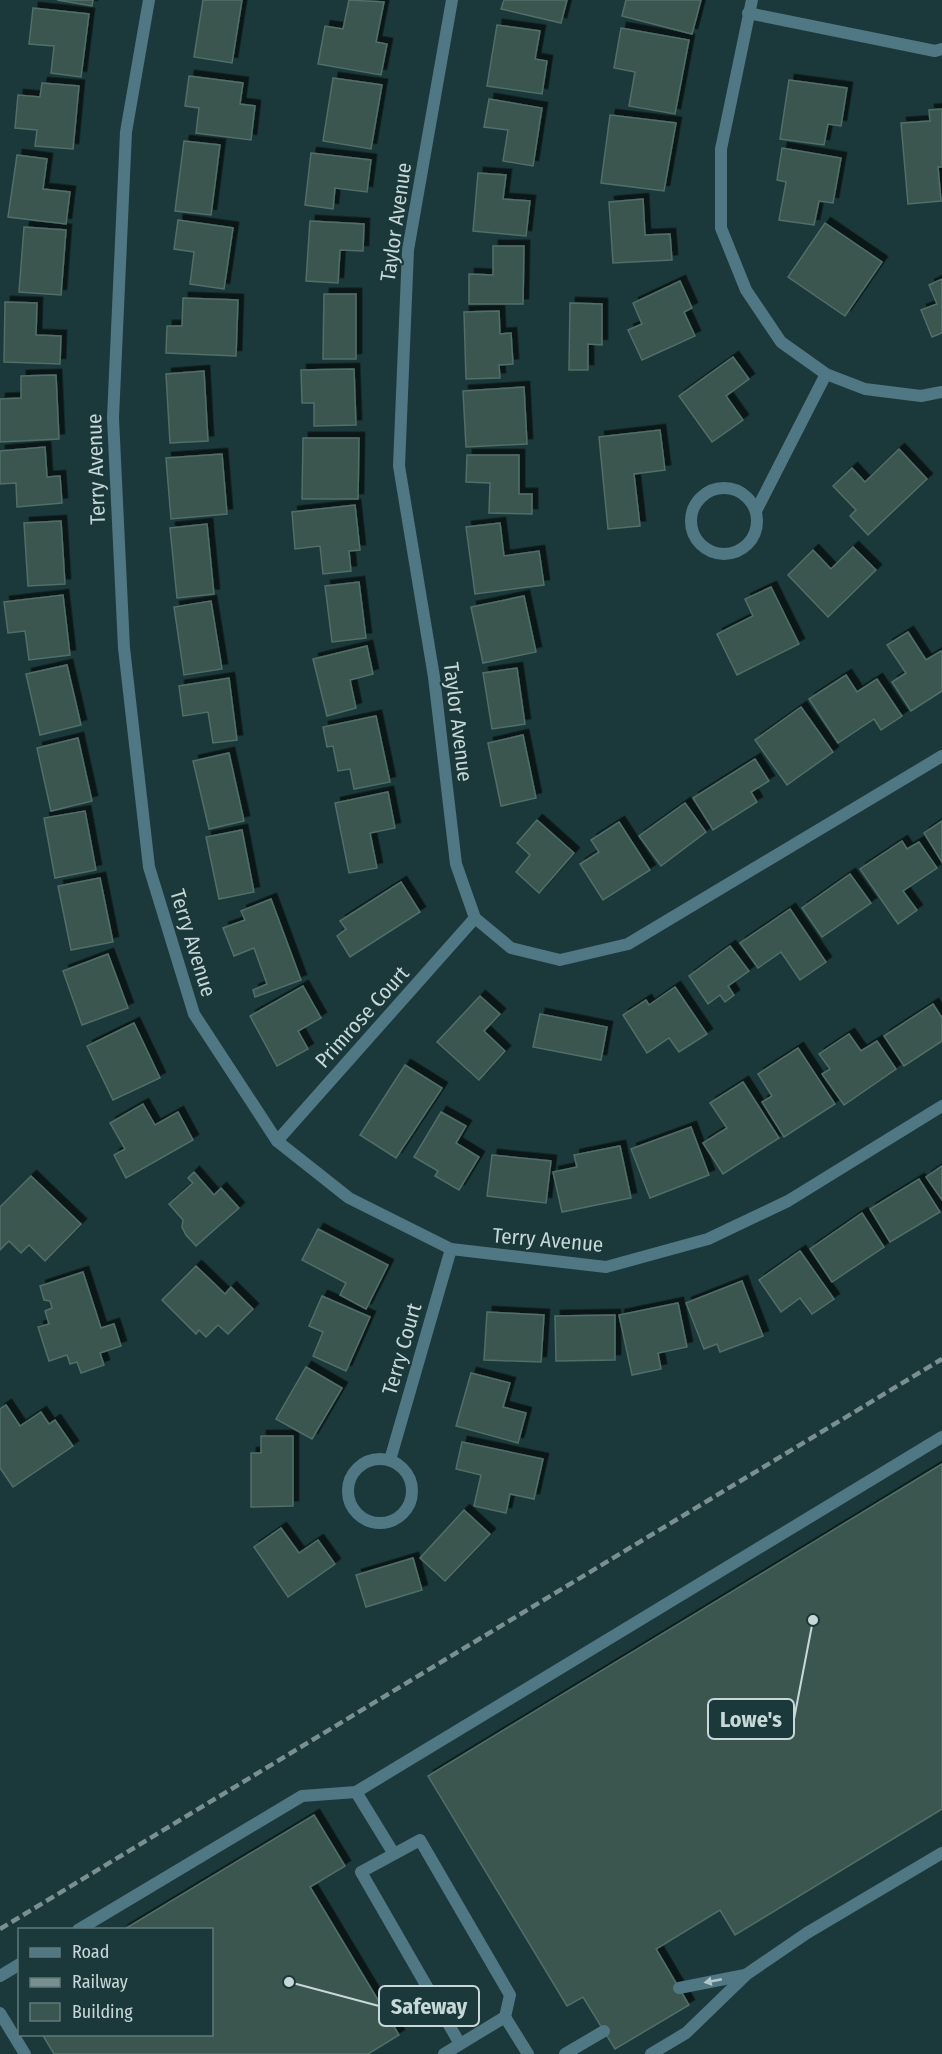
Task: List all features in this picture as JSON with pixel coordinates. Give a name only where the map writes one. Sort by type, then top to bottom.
[{"type":"street","name":"Terry Avenue","points":[[149,0],[126,132],[112,418],[124,648],[149,867],[194,1014],[277,1141],[349,1198],[451,1249],[606,1267],[708,1239],[788,1201],[942,1107]]},
{"type":"street","name":"Taylor Avenue","points":[[452,0],[408,250],[399,466],[434,678],[456,864],[476,918],[511,948],[560,960],[628,944],[942,756]]},
{"type":"street","points":[[752,0],[721,150],[721,228],[746,290],[781,342],[826,374],[872,390],[921,396],[942,392]]},
{"type":"street","points":[[748,13],[935,51],[942,49]]},
{"type":"street","points":[[756,511],[750,500],[740,492],[727,488],[714,489],[703,495],[694,505],[690,518],[692,531],[698,542],[708,551],[721,555],[734,553],[745,547],[753,537],[757,524],[756,511],[826,374]]},
{"type":"street","name":"Primrose Court","points":[[277,1141],[476,918]]},
{"type":"street","name":"Terry Court","points":[[390,1460],[451,1249]]},
{"type":"street","points":[[80,1928],[302,1796],[356,1792],[942,1437]]},
{"type":"street","points":[[377,1458],[390,1460],[401,1466],[409,1476],[412,1489],[411,1501],[405,1512],[394,1520],[382,1523],[370,1522],[358,1516],[351,1506],[347,1493],[349,1481],[355,1470],[365,1462],[377,1458]]},
{"type":"street","points":[[356,1792],[394,1854]]},
{"type":"street","points":[[460,2044],[361,1872],[420,1840],[510,1995],[505,2017],[528,2054]]},
{"type":"street","points":[[651,2054],[686,2032],[747,1974],[807,1933],[942,1852]]},
{"type":"street","points":[[0,1976],[18,1965]]},
{"type":"street","points":[[680,1988],[747,1974]]},
{"type":"street","points":[[0,2013],[25,2054]]},
{"type":"street","points":[[444,2054],[505,2017]]},
{"type":"street","points":[[0,2029],[16,2054]]},
{"type":"street","points":[[565,2054],[604,2031]]},
{"type":"building","points":[[57,0],[93,0],[92,6]]},
{"type":"building","points":[[203,0],[242,0],[232,63],[194,57]]},
{"type":"building","points":[[349,0],[384,2],[376,42],[387,44],[381,75],[318,64],[325,26],[343,29]]},
{"type":"building","points":[[504,0],[567,0],[561,23],[501,9]]},
{"type":"building","points":[[626,0],[701,0],[692,34],[622,16]]},
{"type":"building","points":[[33,8],[89,14],[81,77],[51,73],[54,46],[29,44]]},
{"type":"building","points":[[497,25],[540,31],[535,59],[547,61],[542,94],[487,86]]},
{"type":"building","points":[[621,28],[689,40],[675,114],[629,106],[635,72],[614,68]]},
{"type":"building","points":[[189,76],[243,83],[240,104],[255,106],[251,140],[196,133],[199,108],[185,106]]},
{"type":"building","points":[[333,78],[382,85],[371,149],[323,141]]},
{"type":"building","points":[[789,80],[847,88],[841,126],[828,124],[824,145],[780,139]]},
{"type":"building","points":[[42,83],[79,86],[73,149],[35,146],[37,130],[15,128],[18,95],[40,97]]},
{"type":"building","points":[[489,99],[542,108],[533,166],[503,161],[508,130],[484,127]]},
{"type":"building","points":[[942,109],[942,167],[938,167],[941,201],[908,204],[901,123],[930,121],[929,110]]},
{"type":"building","points":[[610,115],[676,123],[664,191],[601,183]]},
{"type":"building","points":[[184,141],[220,145],[211,215],[175,211]]},
{"type":"building","points":[[782,148],[841,158],[833,203],[819,201],[814,225],[779,220],[786,182],[777,180]]},
{"type":"building","points":[[311,153],[371,160],[367,192],[335,188],[333,209],[305,205]]},
{"type":"building","points":[[17,155],[47,159],[43,189],[70,192],[66,224],[8,217]]},
{"type":"building","points":[[478,173],[506,175],[503,199],[530,201],[526,236],[473,231]]},
{"type":"building","points":[[643,199],[645,235],[670,234],[672,260],[613,263],[609,202]]},
{"type":"building","points":[[178,220],[233,228],[224,289],[190,284],[194,252],[174,249]]},
{"type":"building","points":[[310,221],[364,224],[363,251],[340,250],[338,283],[306,281]]},
{"type":"building","points":[[825,223],[882,262],[845,316],[788,277]]},
{"type":"building","points":[[24,227],[66,230],[61,295],[19,292]]},
{"type":"building","points":[[493,246],[524,246],[523,304],[469,304],[469,274],[493,275]]},
{"type":"building","points":[[942,279],[942,333],[932,337],[921,310],[937,304],[929,285]]},
{"type":"building","points":[[680,281],[692,308],[684,312],[695,336],[642,360],[628,330],[642,324],[633,303]]},
{"type":"building","points":[[324,294],[356,294],[356,359],[323,359]]},
{"type":"building","points":[[183,298],[238,300],[236,356],[166,353],[167,326],[182,326]]},
{"type":"building","points":[[5,302],[37,303],[36,335],[61,336],[60,364],[4,362]]},
{"type":"building","points":[[570,303],[602,304],[602,345],[588,344],[588,370],[569,370]]},
{"type":"building","points":[[499,311],[500,334],[511,333],[513,364],[499,365],[500,378],[466,379],[464,312]]},
{"type":"building","points":[[733,357],[749,379],[726,396],[743,420],[712,442],[679,396]]},
{"type":"building","points":[[354,369],[356,425],[314,426],[314,403],[302,403],[301,370]]},
{"type":"building","points":[[204,371],[208,441],[170,443],[166,374]]},
{"type":"building","points":[[56,375],[59,439],[0,442],[0,399],[21,398],[21,376]]},
{"type":"building","points":[[524,387],[527,444],[466,447],[463,391]]},
{"type":"building","points":[[660,430],[665,470],[634,474],[640,526],[608,529],[599,437]]},
{"type":"building","points":[[303,438],[359,438],[358,499],[302,499]]},
{"type":"building","points":[[45,447],[47,477],[60,476],[62,503],[17,507],[16,483],[0,484],[0,451]]},
{"type":"building","points":[[899,449],[927,479],[868,535],[850,516],[856,510],[833,486],[852,468],[865,482]]},
{"type":"building","points":[[222,454],[227,514],[171,519],[166,458]]},
{"type":"building","points":[[467,455],[519,455],[519,494],[532,494],[532,514],[489,513],[490,483],[466,482]]},
{"type":"building","points":[[355,505],[360,550],[349,551],[351,571],[323,574],[320,546],[295,549],[292,512]]},
{"type":"building","points":[[61,521],[65,584],[28,586],[24,523]]},
{"type":"building","points":[[500,523],[504,556],[539,551],[544,585],[475,594],[466,527]]},
{"type":"building","points":[[207,524],[214,594],[177,598],[170,528]]},
{"type":"building","points":[[853,547],[876,570],[828,617],[788,575],[813,550],[831,569]]},
{"type":"building","points":[[359,582],[366,638],[332,642],[325,586]]},
{"type":"building","points":[[771,587],[799,644],[737,675],[717,634],[753,616],[745,599]]},
{"type":"building","points":[[63,595],[70,655],[29,660],[25,631],[8,633],[4,602]]},
{"type":"building","points":[[524,596],[536,652],[483,663],[471,607]]},
{"type":"building","points":[[211,601],[222,669],[184,675],[174,607]]},
{"type":"building","points":[[908,632],[926,660],[941,651],[942,653],[942,691],[911,711],[892,682],[906,673],[887,645]]},
{"type":"building","points":[[367,646],[373,674],[350,680],[356,708],[327,716],[313,659]]},
{"type":"building","points":[[67,665],[81,725],[40,735],[26,674]]},
{"type":"building","points":[[517,668],[525,724],[492,729],[483,673]]},
{"type":"building","points":[[846,675],[857,692],[877,679],[902,716],[881,730],[874,719],[838,743],[809,699]]},
{"type":"building","points":[[229,678],[237,740],[213,743],[208,712],[183,716],[179,686]]},
{"type":"building","points":[[801,707],[833,752],[787,785],[755,740]]},
{"type":"building","points":[[376,716],[390,782],[354,789],[350,769],[338,771],[333,746],[327,747],[323,727]]},
{"type":"building","points":[[523,735],[536,798],[501,806],[488,743]]},
{"type":"building","points":[[78,738],[92,801],[51,811],[37,748]]},
{"type":"building","points":[[229,753],[244,821],[209,829],[193,761]]},
{"type":"building","points":[[755,759],[769,781],[751,792],[757,802],[713,830],[693,798]]},
{"type":"building","points":[[388,792],[395,828],[370,833],[377,868],[349,873],[335,803]]},
{"type":"building","points":[[685,803],[706,832],[661,866],[639,836]]},
{"type":"building","points":[[85,811],[96,870],[55,878],[44,818]]},
{"type":"building","points":[[537,820],[574,853],[539,893],[516,872],[530,855],[517,843]]},
{"type":"building","points":[[942,821],[942,862],[924,833]]},
{"type":"building","points":[[619,822],[650,870],[603,900],[580,864],[599,852],[591,840]]},
{"type":"building","points":[[242,830],[254,892],[219,899],[206,837]]},
{"type":"building","points":[[902,841],[907,849],[919,842],[937,868],[903,891],[917,910],[898,924],[860,869]]},
{"type":"building","points":[[850,874],[871,903],[822,937],[802,908]]},
{"type":"building","points":[[100,878],[113,942],[71,950],[58,886]]},
{"type":"building","points":[[401,882],[420,912],[350,957],[337,936],[346,929],[340,921]]},
{"type":"building","points":[[271,899],[301,980],[255,997],[253,990],[267,984],[254,948],[234,956],[223,928],[245,920],[241,911]]},
{"type":"building","points":[[790,909],[826,962],[800,980],[781,952],[758,968],[740,943]]},
{"type":"building","points":[[730,946],[749,971],[728,986],[734,995],[725,1002],[720,995],[708,1004],[689,976]]},
{"type":"building","points":[[108,954],[128,1008],[82,1025],[63,971]]},
{"type":"building","points":[[303,986],[321,1018],[298,1031],[308,1049],[277,1066],[250,1016]]},
{"type":"building","points":[[675,987],[707,1034],[679,1052],[669,1038],[647,1053],[623,1015],[646,1000],[649,1005]]},
{"type":"building","points":[[480,996],[500,1014],[484,1031],[505,1051],[479,1080],[437,1042]]},
{"type":"building","points":[[933,1004],[942,1018],[942,1041],[904,1066],[884,1036]]},
{"type":"building","points":[[540,1014],[607,1027],[601,1060],[533,1047]]},
{"type":"building","points":[[134,1023],[160,1078],[113,1100],[87,1046]]},
{"type":"building","points":[[849,1034],[861,1051],[877,1041],[896,1069],[844,1105],[822,1074],[830,1069],[819,1054]]},
{"type":"building","points":[[798,1048],[835,1104],[784,1137],[762,1102],[772,1096],[758,1074]]},
{"type":"building","points":[[405,1065],[442,1088],[396,1158],[360,1135]]},
{"type":"building","points":[[743,1082],[779,1138],[723,1174],[703,1143],[727,1128],[710,1103]]},
{"type":"building","points":[[143,1104],[155,1125],[178,1112],[193,1140],[126,1178],[114,1155],[125,1149],[110,1123]]},
{"type":"building","points":[[441,1112],[466,1126],[456,1143],[479,1157],[459,1190],[435,1176],[438,1171],[414,1157]]},
{"type":"building","points":[[691,1127],[709,1175],[650,1198],[631,1149]]},
{"type":"building","points":[[620,1146],[631,1198],[562,1212],[553,1172],[577,1167],[574,1155]]},
{"type":"building","points":[[492,1155],[551,1161],[546,1203],[487,1196]]},
{"type":"building","points":[[942,1166],[942,1200],[926,1177]]},
{"type":"building","points":[[194,1172],[214,1195],[221,1188],[239,1208],[196,1246],[182,1227],[183,1220],[169,1204],[193,1183],[188,1178]]},
{"type":"building","points":[[31,1176],[81,1224],[45,1261],[29,1245],[21,1253],[9,1241],[0,1250],[0,1207]]},
{"type":"building","points":[[919,1179],[940,1212],[890,1242],[870,1209]]},
{"type":"building","points":[[862,1213],[884,1247],[832,1282],[810,1249]]},
{"type":"building","points":[[318,1229],[388,1265],[366,1309],[340,1295],[346,1283],[302,1260]]},
{"type":"building","points":[[800,1251],[834,1299],[812,1314],[800,1298],[781,1312],[759,1280]]},
{"type":"building","points":[[196,1266],[225,1294],[231,1287],[253,1309],[228,1334],[218,1325],[206,1337],[199,1330],[196,1334],[162,1300]]},
{"type":"building","points":[[83,1272],[101,1328],[114,1324],[121,1346],[100,1353],[104,1365],[81,1373],[77,1362],[70,1364],[67,1355],[49,1361],[38,1327],[49,1324],[45,1311],[52,1308],[50,1301],[44,1300],[40,1286]]},
{"type":"building","points":[[742,1281],[763,1336],[720,1352],[717,1344],[704,1349],[686,1303]]},
{"type":"building","points":[[322,1296],[370,1317],[346,1371],[313,1356],[323,1332],[309,1326]]},
{"type":"building","points":[[678,1303],[687,1347],[658,1353],[661,1369],[632,1375],[619,1315]]},
{"type":"building","points":[[487,1312],[544,1315],[541,1362],[484,1360]]},
{"type":"building","points":[[615,1315],[615,1360],[556,1361],[555,1316]]},
{"type":"building","points":[[306,1367],[342,1388],[312,1439],[276,1419]]},
{"type":"building","points":[[471,1373],[510,1383],[503,1407],[526,1413],[518,1443],[456,1426]]},
{"type":"building","points":[[6,1405],[20,1426],[41,1412],[49,1424],[55,1420],[73,1446],[13,1487],[0,1468],[0,1409]]},
{"type":"building","points":[[261,1436],[293,1436],[293,1506],[251,1507],[251,1453],[261,1453]]},
{"type":"building","points":[[462,1442],[543,1459],[534,1499],[510,1494],[506,1513],[474,1506],[481,1475],[456,1469]]},
{"type":"building","points":[[942,1464],[942,1809],[735,1935],[720,1910],[656,1949],[689,2005],[615,2049],[583,1997],[567,2006],[428,1776]]},
{"type":"building","points":[[464,1510],[490,1534],[445,1581],[420,1558]]},
{"type":"building","points":[[281,1528],[299,1553],[318,1540],[335,1564],[288,1597],[254,1547]]},
{"type":"building","points":[[413,1558],[422,1590],[366,1607],[356,1575]]},
{"type":"building","points":[[314,1815],[345,1866],[310,1887],[399,2035],[368,2054],[54,2054],[43,2036],[213,2036],[213,1928],[126,1928]]},
{"type":"railway","points":[[0,1929],[942,1359]]},
{"type":"place","name":"Lowe's","points":[[813,1620]]},
{"type":"place","name":"Safeway","points":[[289,1982]]}]
